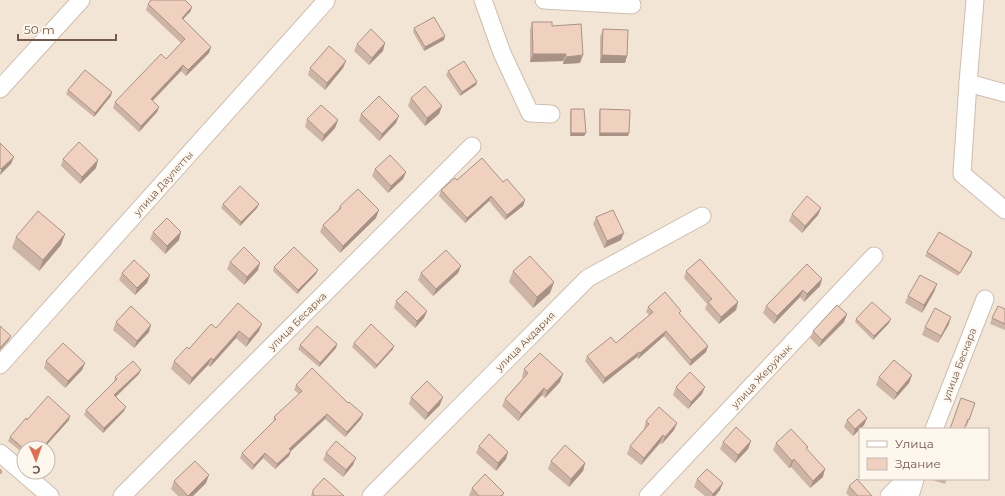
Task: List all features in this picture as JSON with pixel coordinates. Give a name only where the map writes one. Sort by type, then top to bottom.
[{"type":"street","points":[[0,89],[81,0]]},
{"type":"street","points":[[483,0],[502,53],[530,113],[551,114]]},
{"type":"street","points":[[544,0],[632,5]]},
{"type":"street","points":[[975,0],[962,174],[1005,210]]},
{"type":"street","name":"улица Даулетты","points":[[0,365],[326,1]]},
{"type":"street","points":[[968,83],[1005,93]]},
{"type":"street","name":"улица Бесарка","points":[[122,496],[472,146]]},
{"type":"street","name":"улица Акдария","points":[[371,496],[588,278],[702,216]]},
{"type":"street","name":"улица Жеруйык","points":[[648,496],[874,256]]},
{"type":"street","name":"улица Бескара","points":[[934,428],[985,298]]},
{"type":"street","points":[[0,453],[50,496]]},
{"type":"street","points":[[889,496],[905,480]]},
{"type":"street","points":[[910,496],[915,480]]},
{"type":"shaded area","points":[[0,0],[1005,0],[1005,496],[0,496]]},
{"type":"building","points":[[151,0],[185,0],[192,7],[182,18],[211,47],[188,70],[183,65],[151,99],[159,107],[141,126],[115,102],[161,54],[166,59],[185,39],[148,4]]},
{"type":"building","points":[[434,17],[445,36],[425,47],[414,28]]},
{"type":"building","points":[[532,22],[552,22],[552,26],[581,24],[583,55],[566,57],[566,54],[533,54]]},
{"type":"building","points":[[371,29],[385,43],[372,58],[357,44]]},
{"type":"building","points":[[603,29],[628,30],[627,56],[602,55]]},
{"type":"building","points":[[329,46],[346,61],[327,83],[310,68]]},
{"type":"building","points":[[464,61],[477,82],[462,92],[448,71]]},
{"type":"building","points":[[85,70],[112,92],[95,113],[68,90]]},
{"type":"building","points":[[425,86],[442,106],[427,118],[411,98]]},
{"type":"building","points":[[379,96],[399,116],[382,134],[361,114]]},
{"type":"building","points":[[321,105],[338,120],[324,135],[307,119]]},
{"type":"building","points":[[571,109],[584,109],[586,133],[571,133]]},
{"type":"building","points":[[600,109],[630,110],[629,133],[600,133]]},
{"type":"building","points":[[79,142],[98,160],[82,177],[63,159]]},
{"type":"building","points":[[0,143],[14,157],[1,169],[0,168]]},
{"type":"building","points":[[390,155],[406,172],[391,186],[375,169]]},
{"type":"building","points":[[482,158],[503,182],[507,179],[525,200],[507,215],[491,196],[467,218],[441,190],[455,178],[457,180]]},
{"type":"building","points":[[240,186],[259,204],[241,222],[223,204]]},
{"type":"building","points":[[358,189],[379,210],[343,246],[323,225]]},
{"type":"building","points":[[807,196],[821,208],[805,226],[792,214]]},
{"type":"building","points":[[613,210],[624,233],[607,241],[596,217]]},
{"type":"building","points":[[38,211],[65,234],[43,260],[16,237]]},
{"type":"building","points":[[167,218],[181,232],[167,246],[153,232]]},
{"type":"building","points":[[939,232],[972,252],[960,273],[927,252]]},
{"type":"building","points":[[244,247],[260,263],[247,277],[230,262]]},
{"type":"building","points":[[294,247],[318,270],[298,290],[274,267]]},
{"type":"building","points":[[446,250],[461,266],[436,289],[421,273]]},
{"type":"building","points":[[530,256],[554,282],[537,297],[513,271]]},
{"type":"building","points":[[700,259],[738,302],[721,317],[708,302],[712,299],[686,271]]},
{"type":"building","points":[[134,260],[150,275],[137,288],[122,273]]},
{"type":"building","points":[[807,264],[822,279],[807,294],[803,290],[777,316],[766,306]]},
{"type":"building","points":[[920,275],[937,284],[924,305],[908,296]]},
{"type":"building","points":[[406,291],[427,311],[417,321],[396,301]]},
{"type":"building","points":[[665,292],[681,311],[679,313],[708,346],[691,360],[666,331],[640,353],[639,352],[605,378],[587,356],[611,337],[616,343],[653,312],[648,307]]},
{"type":"building","points":[[872,302],[891,319],[874,336],[856,319]]},
{"type":"building","points":[[238,303],[262,324],[249,339],[239,331],[213,360],[211,358],[192,378],[174,361],[187,347],[189,349],[211,324],[216,328]]},
{"type":"building","points":[[837,305],[847,314],[822,340],[813,331]]},
{"type":"building","points":[[131,306],[151,325],[137,341],[116,322]]},
{"type":"building","points":[[998,306],[1005,309],[1005,324],[992,318]]},
{"type":"building","points":[[935,308],[951,317],[941,336],[925,327]]},
{"type":"building","points":[[371,324],[394,346],[377,365],[354,343]]},
{"type":"building","points":[[0,326],[11,336],[0,348]]},
{"type":"building","points":[[317,326],[337,344],[320,363],[300,345]]},
{"type":"building","points":[[63,343],[85,363],[68,381],[46,361]]},
{"type":"building","points":[[540,353],[563,374],[547,391],[544,388],[521,414],[505,399],[528,373],[524,369]]},
{"type":"building","points":[[894,360],[912,375],[897,393],[879,377]]},
{"type":"building","points":[[133,361],[141,370],[114,395],[126,407],[104,428],[86,410],[117,379],[115,377]]},
{"type":"building","points":[[312,368],[348,403],[349,402],[363,414],[347,432],[327,414],[289,449],[291,451],[277,464],[265,453],[254,465],[242,453],[276,419],[274,417],[302,391],[296,385]]},
{"type":"building","points":[[690,372],[705,387],[691,402],[676,387]]},
{"type":"building","points":[[427,381],[443,397],[428,413],[411,397]]},
{"type":"building","points":[[48,396],[70,416],[49,440],[16,440],[16,442],[10,437],[26,418],[27,420]]},
{"type":"building","points":[[961,398],[975,403],[964,428],[950,428]]},
{"type":"building","points":[[659,407],[677,423],[665,437],[663,435],[644,458],[630,446],[649,424],[646,421]]},
{"type":"building","points":[[859,409],[867,418],[855,429],[847,420]]},
{"type":"building","points":[[736,427],[751,441],[738,455],[723,442]]},
{"type":"building","points":[[791,429],[808,447],[806,448],[825,469],[813,481],[794,459],[792,461],[776,443]]},
{"type":"building","points":[[489,434],[508,452],[498,463],[479,446]]},
{"type":"building","points":[[336,441],[356,458],[346,470],[326,453]]},
{"type":"building","points":[[565,445],[585,463],[571,479],[551,461]]},
{"type":"building","points":[[195,461],[209,475],[188,496],[174,481]]},
{"type":"building","points":[[707,469],[723,483],[713,494],[697,479]]},
{"type":"building","points":[[485,474],[504,493],[501,496],[479,496],[472,488]]},
{"type":"building","points":[[324,478],[344,496],[315,496],[313,494],[313,490]]},
{"type":"building","points":[[857,479],[872,496],[858,496],[849,486]]}]
